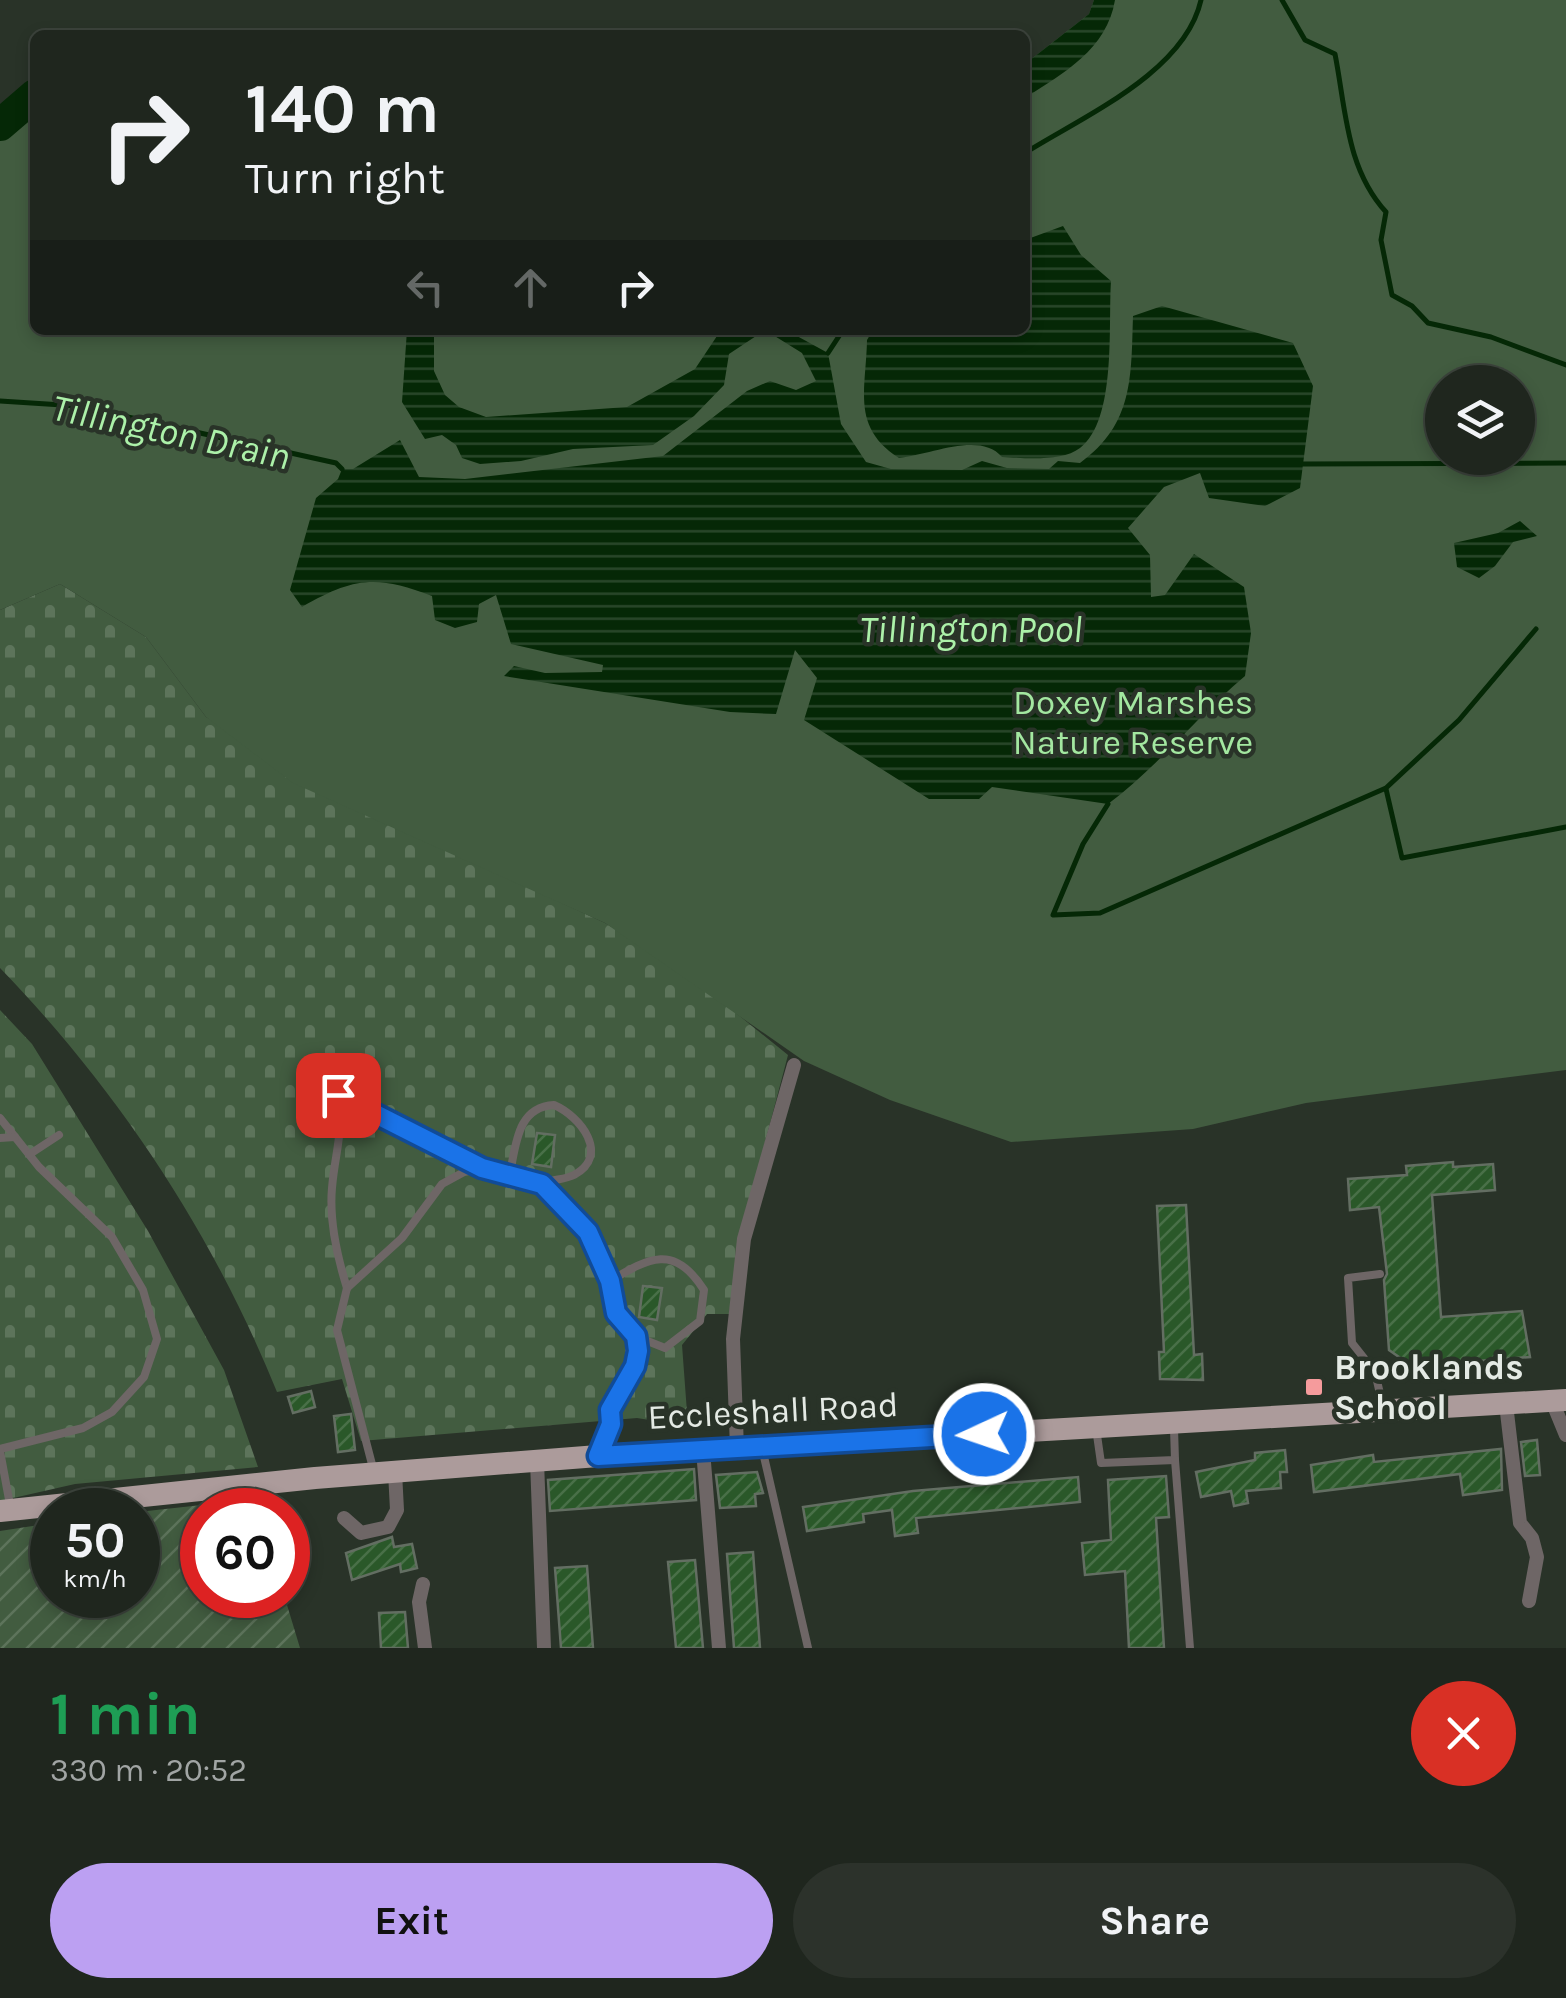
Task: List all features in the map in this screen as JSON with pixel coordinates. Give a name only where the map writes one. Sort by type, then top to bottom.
[{"type":"main road","name":"Eccleshall Road","points":[[5,1510],[315,1478],[598,1456],[1096,1428],[1383,1407],[1559,1400]]},
{"type":"street","points":[[737,1448],[733,1339],[744,1239],[794,1065]]},
{"type":"street","name":"Eccleshall Road","points":[[1559,1400],[1566,1434]]},
{"type":"street","points":[[1506,1404],[1520,1523],[1532,1538],[1538,1556],[1529,1601]]},
{"type":"street","points":[[703,1450],[718,1648]]},
{"type":"street","points":[[537,1461],[544,1648]]},
{"type":"street","points":[[344,1518],[361,1533],[388,1528],[397,1510],[385,1472]]},
{"type":"street","points":[[423,1584],[420,1602],[424,1648]]},
{"type":"lane","points":[[385,1472],[337,1330],[347,1288],[338,1261],[331,1204],[342,1141],[338,1095],[482,1168],[542,1184],[588,1232],[610,1281],[616,1313],[636,1336],[665,1348],[700,1321],[704,1290],[684,1267],[661,1257],[638,1262],[610,1281]]},
{"type":"lane","points":[[510,1173],[520,1126],[536,1110],[554,1105],[581,1121],[590,1153],[570,1177],[542,1184]]},
{"type":"lane","points":[[0,1118],[30,1154],[112,1236],[143,1290],[156,1339],[144,1378],[112,1412],[82,1428],[0,1450],[5,1510]]},
{"type":"lane","points":[[30,1154],[58,1134]]},
{"type":"lane","points":[[0,1138],[15,1137]]},
{"type":"lane","points":[[347,1288],[402,1238],[442,1184],[482,1168]]},
{"type":"lane","points":[[1380,1274],[1348,1278],[1352,1342],[1375,1372],[1383,1407]]},
{"type":"lane","points":[[598,1456],[611,1424],[614,1398],[635,1366],[636,1336]]},
{"type":"lane","points":[[1174,1423],[1190,1648]]},
{"type":"lane","points":[[1096,1428],[1101,1463],[1176,1460]]},
{"type":"lane","points":[[762,1448],[808,1648]]},
{"type":"green space","name":"Doxey Marshes Nature Reserve","points":[[1094,0],[1566,0],[1566,1070],[1306,1103],[1193,1129],[1011,1142],[890,1100],[804,1061],[605,923],[293,783],[206,717],[146,637],[60,584],[0,610],[0,125],[30,99],[30,335],[1030,335],[1030,60],[1089,14]]},
{"type":"green space","points":[[60,584],[146,637],[206,717],[383,820],[605,923],[685,972],[788,1055],[742,1230],[729,1314],[707,1314],[682,1345],[688,1426],[637,1418],[361,1441],[342,1379],[277,1392],[223,1276],[159,1167],[84,1064],[0,968],[0,610]]},
{"type":"green space","points":[[0,1010],[32,1044],[148,1231],[224,1370],[258,1467],[30,1488],[30,1494],[0,1501]]},
{"type":"green space","points":[[180,1507],[180,1618],[291,1618],[300,1648],[0,1648],[0,1531],[30,1526],[30,1618],[160,1618],[160,1510]]},
{"type":"water","points":[[1094,0],[1115,0],[1093,46],[1030,95],[1030,60],[1089,14]]},
{"type":"water","points":[[1063,226],[1081,255],[1111,281],[1108,370],[1100,416],[1092,435],[1080,448],[1053,457],[1002,457],[993,449],[968,445],[899,458],[874,434],[868,420],[864,392],[867,340],[870,335],[1030,335],[1030,238]]},
{"type":"water","name":"Tillington Pool","points":[[1162,306],[1293,343],[1313,386],[1300,488],[1265,506],[1209,498],[1200,473],[1164,487],[1128,528],[1150,555],[1151,597],[1165,595],[1194,554],[1244,587],[1251,633],[1245,676],[1108,804],[992,787],[979,799],[929,799],[804,720],[817,678],[795,650],[776,714],[730,712],[504,676],[514,666],[545,673],[602,672],[603,665],[511,644],[496,595],[479,604],[477,622],[455,628],[435,620],[432,596],[396,585],[351,585],[302,607],[290,590],[316,498],[338,479],[342,469],[353,469],[400,440],[419,477],[465,479],[663,456],[747,391],[770,381],[796,390],[816,381],[802,353],[773,335],[795,335],[828,353],[841,424],[866,462],[891,469],[962,470],[982,461],[1007,468],[1049,469],[1058,461],[1080,463],[1111,432],[1130,379],[1133,316]]},
{"type":"water","points":[[407,335],[434,335],[434,371],[445,395],[459,407],[486,417],[627,407],[695,369],[718,335],[758,335],[729,354],[724,385],[694,416],[653,445],[573,449],[521,461],[480,464],[462,458],[456,445],[442,435],[425,439],[402,402]]},
{"type":"water","points":[[1520,521],[1537,536],[1513,542],[1495,566],[1479,578],[1457,567],[1454,543],[1498,533]]},
{"type":"building","points":[[537,1133],[555,1135],[551,1167],[532,1164]]},
{"type":"building","points":[[1453,1162],[1453,1167],[1493,1164],[1495,1190],[1432,1195],[1441,1317],[1522,1311],[1530,1357],[1412,1366],[1389,1350],[1384,1280],[1387,1274],[1379,1207],[1350,1210],[1348,1179],[1407,1175],[1406,1166]]},
{"type":"building","points":[[1186,1205],[1194,1355],[1202,1354],[1203,1380],[1160,1379],[1159,1352],[1164,1352],[1157,1206]]},
{"type":"building","points":[[643,1286],[662,1288],[657,1320],[639,1317]]},
{"type":"building","points":[[311,1391],[315,1407],[293,1413],[288,1397]]},
{"type":"building","points":[[351,1414],[355,1450],[338,1452],[334,1416]]},
{"type":"building","points":[[1537,1440],[1540,1475],[1525,1476],[1521,1442]]},
{"type":"building","points":[[1501,1449],[1502,1490],[1463,1495],[1460,1474],[1314,1492],[1311,1465],[1373,1455],[1374,1462]]},
{"type":"building","points":[[1285,1450],[1287,1472],[1280,1472],[1281,1488],[1246,1491],[1248,1503],[1234,1506],[1231,1491],[1201,1497],[1196,1472],[1255,1460],[1255,1453]]},
{"type":"building","points":[[694,1469],[696,1500],[550,1511],[548,1480]]},
{"type":"building","points":[[757,1472],[763,1493],[755,1494],[756,1506],[720,1508],[716,1475]]},
{"type":"building","points":[[1166,1476],[1169,1517],[1156,1518],[1164,1648],[1129,1648],[1125,1571],[1085,1575],[1082,1543],[1111,1540],[1108,1480]]},
{"type":"building","points":[[1078,1477],[1080,1502],[916,1518],[918,1533],[895,1536],[892,1510],[863,1514],[864,1522],[807,1531],[803,1507],[913,1491]]},
{"type":"building","points":[[392,1537],[394,1547],[412,1544],[417,1568],[401,1572],[400,1564],[352,1580],[346,1553]]},
{"type":"building","points":[[753,1552],[760,1648],[734,1648],[727,1554]]},
{"type":"building","points":[[695,1560],[703,1648],[676,1648],[668,1562]]},
{"type":"building","points":[[587,1566],[593,1648],[561,1648],[555,1568]]},
{"type":"building","points":[[405,1612],[408,1648],[381,1648],[379,1613]]},
{"type":"waterway","points":[[1030,150],[1129,90],[1154,70],[1191,26],[1201,0]]},
{"type":"waterway","points":[[1282,0],[1305,40],[1335,54],[1355,157],[1386,212],[1381,240],[1392,295],[1412,306],[1428,323],[1491,337],[1566,365]]},
{"type":"waterway","points":[[0,125],[30,99]]},
{"type":"waterway","points":[[828,353],[840,335]]},
{"type":"waterway","name":"Tillington Drain","points":[[0,401],[78,406],[336,463],[342,469]]},
{"type":"waterway","points":[[1303,464],[1566,463]]},
{"type":"waterway","points":[[1108,804],[1083,844],[1053,915],[1100,913],[1386,788],[1459,720],[1536,629]]},
{"type":"waterway","points":[[1386,789],[1402,858],[1566,827]]},
{"type":"place","name":"Brooklands School","points":[[1314,1387]]},
{"type":"route","points":[[338,1095],[482,1168],[542,1184],[588,1232],[610,1281],[610,1300],[636,1336],[638,1351],[635,1366],[619,1386],[610,1410],[611,1424],[598,1456],[984,1434]]}]
